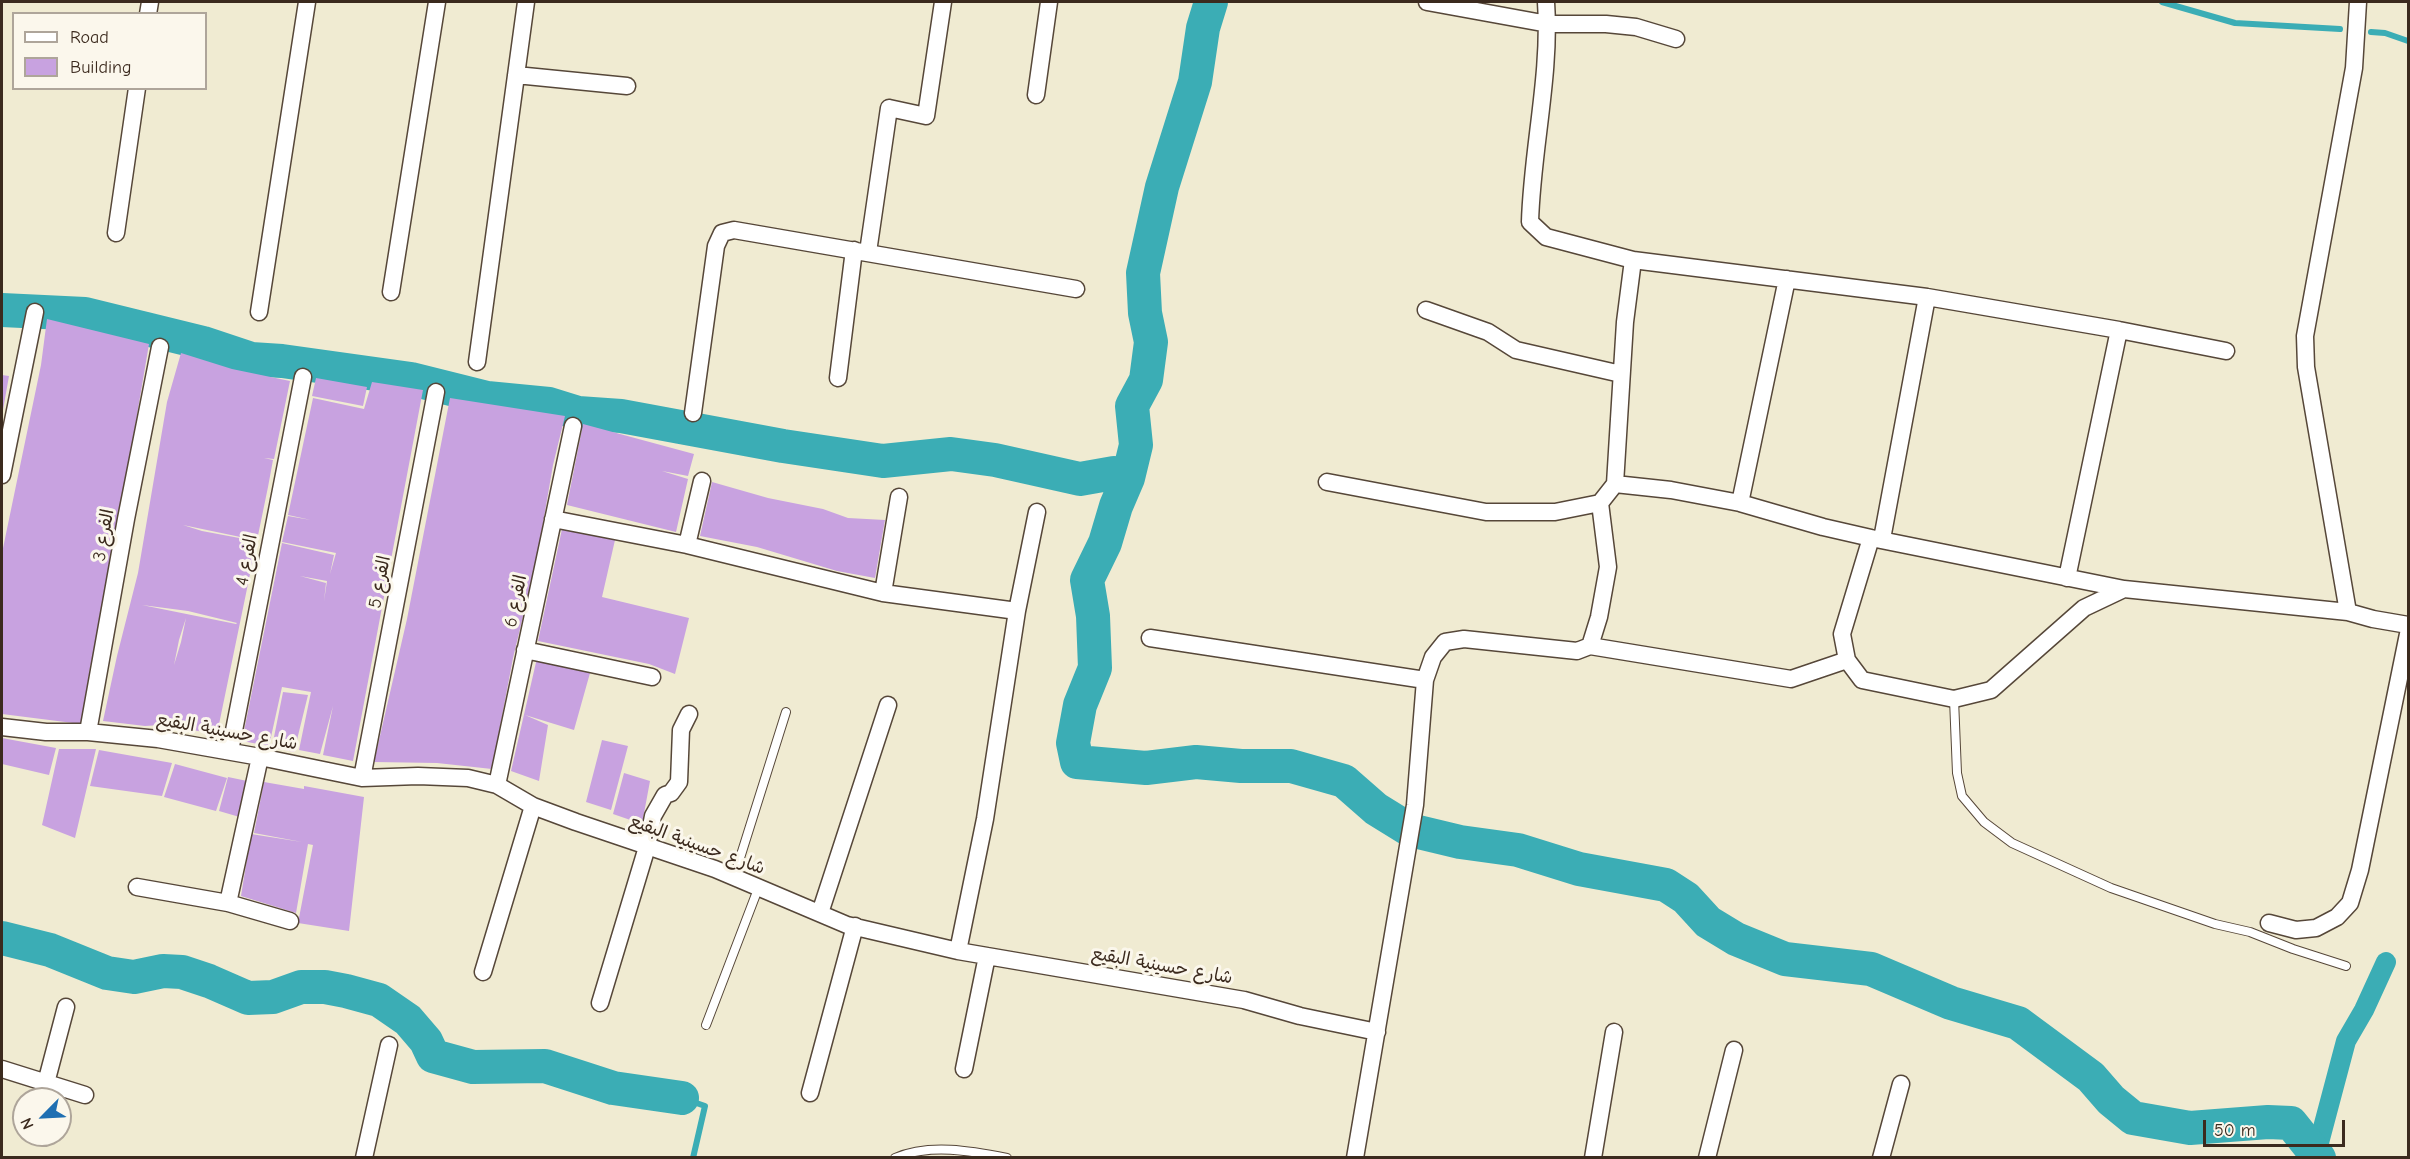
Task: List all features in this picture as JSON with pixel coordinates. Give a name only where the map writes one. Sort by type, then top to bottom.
[{"type":"street","points":[[259,312],[307,2]]},
{"type":"street","points":[[391,292],[437,2]]},
{"type":"street","points":[[477,362],[526,2]]},
{"type":"street","points":[[838,378],[889,108],[926,116],[943,2]]},
{"type":"street","points":[[1036,95],[1048,2]]},
{"type":"street","points":[[1427,2],[1548,24],[1606,24],[1636,27],[1676,39]]},
{"type":"street","points":[[1546,2],[1548,24],[1531,188],[1530,222],[1546,237],[1633,260],[1927,297],[2120,330],[2226,351]]},
{"type":"street","points":[[2348,612],[2306,367],[2305,336],[2354,68],[2358,2]]},
{"type":"street","points":[[516,75],[627,86]]},
{"type":"street","points":[[116,233],[137,90]]},
{"type":"street","points":[[693,413],[716,246],[722,233],[734,230],[1076,289]]},
{"type":"street","points":[[1327,482],[1486,512],[1555,512],[1600,503],[1615,484],[1621,374],[1633,260]]},
{"type":"street","points":[[1740,503],[1787,279]]},
{"type":"street","points":[[1927,297],[1877,539],[1842,634],[1847,660],[1862,680],[1954,699],[1991,690],[2084,608],[2124,590]]},
{"type":"street","points":[[1426,310],[1488,332],[1516,350],[1621,374]]},
{"type":"street","points":[[2,475],[35,312]]},
{"type":"street","points":[[2067,578],[2120,330]]},
{"type":"street","name":"الفرع 3","points":[[88,732],[126,519],[160,347]]},
{"type":"street","name":"الفرع 4","points":[[230,751],[303,377]]},
{"type":"street","name":"الفرع 5","points":[[362,778],[436,392]]},
{"type":"street","name":"الفرع 6","points":[[497,785],[573,426]]},
{"type":"street","points":[[687,545],[702,481]]},
{"type":"street","points":[[1615,484],[1671,490],[1740,503],[1823,527],[2124,590],[2348,612],[2409,625]]},
{"type":"street","points":[[883,593],[899,497]]},
{"type":"street","points":[[1590,646],[1599,617],[1608,567],[1600,503]]},
{"type":"street","points":[[958,951],[985,819],[1017,611],[1038,512]]},
{"type":"street","points":[[553,519],[687,545],[883,593],[1017,611]]},
{"type":"street","points":[[2269,923],[2296,930],[2316,928],[2337,917],[2350,903],[2360,870],[2409,634]]},
{"type":"street","points":[[1150,638],[1425,680]]},
{"type":"street","points":[[1355,1158],[1415,805],[1425,680],[1434,657],[1445,642],[1464,639],[1577,651],[1590,646],[1791,679],[1847,660]]},
{"type":"street","points":[[525,650],[652,677]]},
{"type":"street","points":[[820,913],[888,705]]},
{"type":"street","points":[[600,1003],[653,816],[665,795],[671,793],[679,782],[681,730],[689,714]]},
{"type":"street","name":"شارع حسينية البقيع","points":[[2,727],[159,739],[362,778],[418,776],[468,778],[497,785],[533,806],[734,877],[758,889],[855,926],[958,951],[1244,1000],[1300,1016],[1377,1032]]},
{"type":"street","points":[[228,903],[260,757]]},
{"type":"street","points":[[483,972],[533,806]]},
{"type":"street","points":[[137,887],[228,903],[290,921]]},
{"type":"street","points":[[810,1093],[855,926]]},
{"type":"street","points":[[964,1069],[987,956]]},
{"type":"street","points":[[46,1083],[66,1007]]},
{"type":"street","points":[[1593,1158],[1614,1032]]},
{"type":"street","points":[[364,1158],[389,1045]]},
{"type":"street","points":[[1707,1158],[1734,1050]]},
{"type":"street","points":[[2,1069],[85,1095]]},
{"type":"street","points":[[1881,1158],[1901,1084]]},
{"type":"lane","points":[[1954,699],[1957,773],[1962,796],[1984,822],[2012,843],[2110,888],[2215,924],[2250,932],[2346,966]]},
{"type":"lane","points":[[734,877],[786,712]]},
{"type":"lane","points":[[706,1025],[758,889]]},
{"type":"lane","points":[[895,1158],[910,1151],[939,1149],[1007,1158]]},
{"type":"building","points":[[47,319],[149,344],[108,586],[90,668],[81,724],[2,714],[2,553],[41,365]]},
{"type":"building","points":[[181,353],[232,369],[290,381],[274,459],[264,458],[273,460],[217,734],[161,725],[145,726],[103,721],[138,573],[167,402]],"holes":[[[183,525],[250,539],[250,540],[202,531]],[[142,605],[188,611],[236,624]],[[186,618],[174,665],[179,640]]]},
{"type":"building","points":[[2,375],[9,376],[3,410],[2,410]]},
{"type":"building","points":[[316,378],[367,387],[363,406],[312,396]]},
{"type":"building","points":[[372,382],[423,390],[353,761],[323,755],[333,706],[320,754],[299,750],[311,692],[282,687],[269,746],[242,741],[282,543],[334,555],[330,574],[336,553],[282,542],[288,516],[311,520],[288,515],[313,398],[364,409]],"holes":[[[300,576],[327,581],[324,601],[326,583]]]},
{"type":"building","points":[[450,398],[565,416],[553,465],[537,558],[513,658],[492,769],[437,763],[374,762],[407,619]]},
{"type":"building","points":[[583,424],[694,454],[688,476],[662,471],[688,479],[676,532],[567,505]]},
{"type":"building","points":[[712,482],[768,498],[823,509],[848,518],[885,520],[875,578],[837,571],[757,547],[700,536]]},
{"type":"building","points":[[562,529],[615,540],[602,597],[689,618],[675,674],[649,664],[538,641]]},
{"type":"building","points":[[537,658],[590,673],[574,730],[525,715],[548,725],[539,781],[511,771]]},
{"type":"building","points":[[283,692],[308,695],[294,752],[272,747]]},
{"type":"building","points":[[2,738],[56,748],[49,775],[2,764]]},
{"type":"building","points":[[602,740],[628,746],[611,810],[586,802]]},
{"type":"building","points":[[59,749],[96,749],[75,838],[42,825]]},
{"type":"building","points":[[99,750],[172,763],[162,796],[90,786]]},
{"type":"building","points":[[175,764],[227,778],[216,811],[164,797]]},
{"type":"building","points":[[624,773],[650,781],[642,824],[613,814]]},
{"type":"building","points":[[228,777],[252,782],[243,818],[219,811]]},
{"type":"building","points":[[264,782],[304,789],[304,786],[364,797],[349,931],[298,923],[313,845],[308,844],[296,913],[241,896],[251,834],[302,842],[254,833]]},
{"type":"waterway","points":[[1128,478],[1136,445],[1132,406],[1146,380],[1151,342],[1145,313],[1143,273],[1162,187],[1195,82],[1203,28],[1211,2]]},
{"type":"waterway","points":[[2162,2],[2235,23],[2340,29]]},
{"type":"waterway","points":[[2371,32],[2385,33],[2408,41]]},
{"type":"waterway","points":[[2,310],[85,314],[203,343],[251,359],[282,361],[411,379],[487,398],[549,404],[578,413],[621,416],[783,446],[883,461],[951,454],[995,460],[1080,479],[1114,473],[1128,478],[1116,506],[1105,543],[1087,580],[1093,616],[1095,668],[1080,705],[1073,743],[1077,762],[1146,768],[1196,762],[1241,766],[1291,766],[1344,781],[1376,809],[1410,830],[1460,842],[1518,850],[1579,869],[1666,885],[1686,898],[1708,922],[1736,939],[1785,959],[1871,969],[1951,1003],[2018,1023],[2091,1077],[2111,1100],[2133,1118],[2190,1128],[2268,1122],[2291,1123],[2319,1158]]},
{"type":"waterway","points":[[2,938],[50,950],[107,973],[134,977],[163,971],[182,972],[248,998],[273,997],[301,987],[325,987],[346,991],[379,1000],[408,1020],[426,1041],[433,1056],[473,1067],[545,1066],[613,1088],[682,1098]]},
{"type":"waterway","points":[[2316,1154],[2346,1041],[2364,1010],[2386,962]]},
{"type":"waterway","points":[[682,1098],[705,1106],[693,1158]]}]
